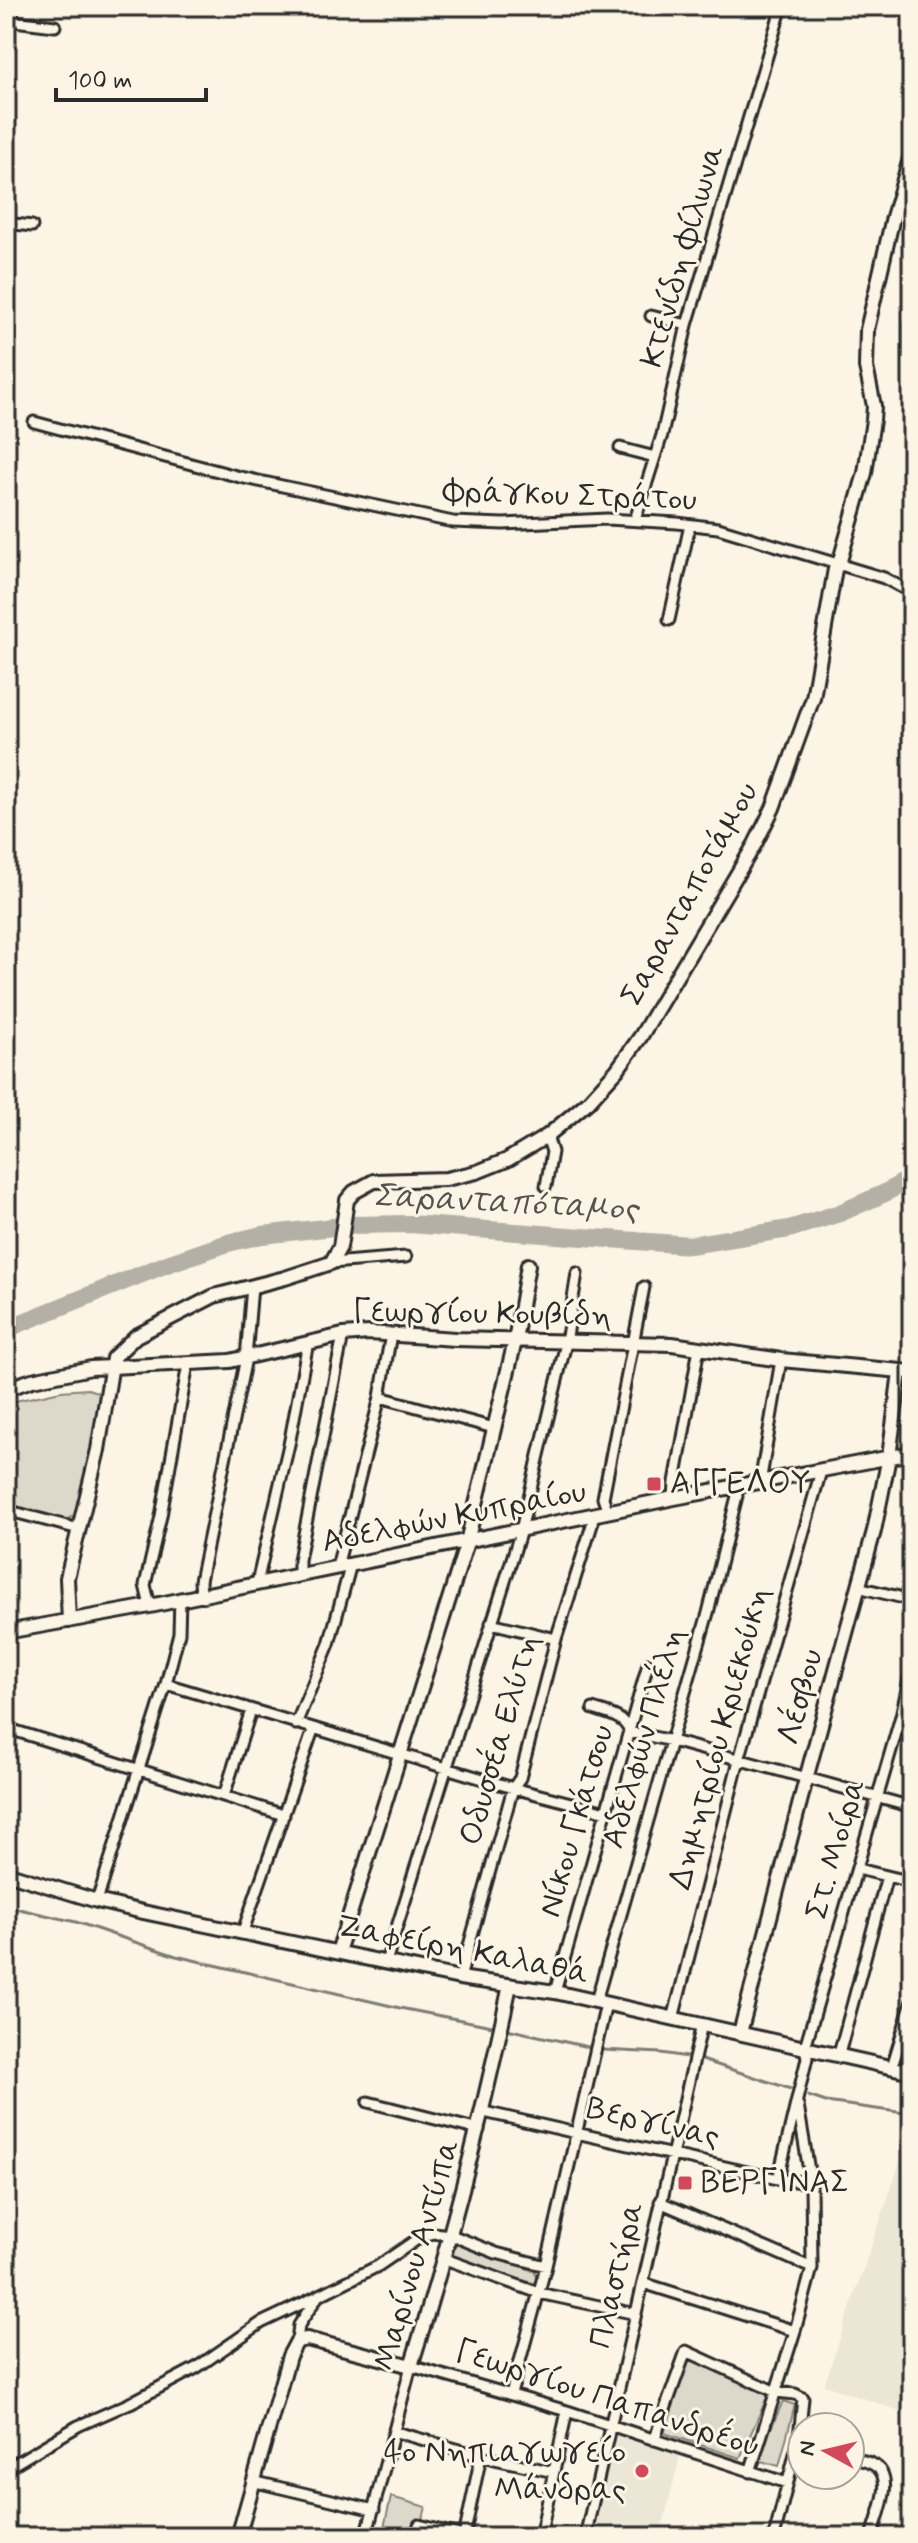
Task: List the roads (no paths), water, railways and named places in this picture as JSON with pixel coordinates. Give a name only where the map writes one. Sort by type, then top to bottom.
[{"type":"street","name":"Κτενίδη Φίλωνα","points":[[635,520],[655,457],[687,325],[782,6]]},
{"type":"street","points":[[6,20],[55,26]]},
{"type":"street","name":"Σαρανταποτάμου","points":[[331,1263],[337,1255],[347,1200],[354,1192],[374,1181],[432,1180],[477,1172],[507,1160],[547,1136],[588,1102],[617,1070],[641,1036],[767,823],[813,698],[835,569],[865,473],[874,406],[866,367],[867,330],[893,217],[912,152]]},
{"type":"street","points":[[6,223],[32,226]]},
{"type":"street","points":[[651,316],[687,325]]},
{"type":"street","name":"Φράγκου Στράτου","points":[[34,422],[240,477],[453,522],[503,524],[583,519],[635,520],[718,528],[884,578],[912,593]]},
{"type":"street","points":[[620,448],[655,457]]},
{"type":"street","points":[[669,620],[690,525]]},
{"type":"street","points":[[546,1186],[552,1152],[547,1136]]},
{"type":"street","points":[[69,1621],[67,1578],[98,1450],[113,1358],[128,1342],[214,1296],[331,1263],[406,1257]]},
{"type":"street","points":[[338,1952],[467,1542],[515,1341],[528,1265]]},
{"type":"street","points":[[386,1962],[521,1530],[566,1343],[577,1273]]},
{"type":"street","points":[[201,1595],[200,1581],[246,1358],[252,1286]]},
{"type":"street","points":[[608,1512],[603,1498],[644,1287]]},
{"type":"street","points":[[337,1567],[380,1397],[391,1334]]},
{"type":"street","name":"Γεωργίου Κουβίδη","points":[[6,1389],[91,1368],[246,1358],[343,1335],[391,1334],[699,1348],[781,1360],[906,1372]]},
{"type":"street","points":[[299,1574],[299,1560],[343,1335]]},
{"type":"street","points":[[257,1583],[290,1440],[308,1342]]},
{"type":"street","points":[[674,1498],[699,1348]]},
{"type":"street","points":[[760,1483],[781,1360]]},
{"type":"street","points":[[150,1606],[145,1585],[161,1516],[188,1364]]},
{"type":"street","name":"Λέσβου","points":[[740,2033],[874,1531],[906,1372]]},
{"type":"street","points":[[380,1397],[494,1428]]},
{"type":"street","name":"Αδελφών Κυπραίου","points":[[6,1632],[150,1606],[674,1498],[912,1453]]},
{"type":"street","name":"Δημητρίου Κριεκούκη","points":[[673,2019],[739,1760],[821,1471]]},
{"type":"street","name":"Αδελφών Πλέλη","points":[[511,2394],[546,2266],[617,1919],[672,1741],[715,1584],[737,1496],[735,1488]]},
{"type":"street","points":[[6,1510],[79,1529]]},
{"type":"street","name":"Οδυσσέα Ελύτη","points":[[460,1978],[593,1517]]},
{"type":"street","points":[[296,1724],[329,1644],[351,1564]]},
{"type":"street","points":[[858,1587],[912,1600]]},
{"type":"street","points":[[97,1901],[166,1684],[179,1633],[180,1598]]},
{"type":"street","points":[[491,1623],[556,1639]]},
{"type":"street","name":"Νίκου Γκάτσου","points":[[555,1992],[648,1664]]},
{"type":"street","name":"Στ. Μοίρα","points":[[778,2179],[807,2058],[805,2047],[878,1798],[912,1666]]},
{"type":"street","points":[[166,1684],[313,1730],[606,1812]]},
{"type":"street","points":[[593,1709],[616,1716],[627,1723],[630,1732],[912,1807]]},
{"type":"street","points":[[224,1796],[251,1710]]},
{"type":"street","points":[[901,1716],[912,1720]]},
{"type":"street","points":[[6,1728],[284,1815]]},
{"type":"street","points":[[242,1934],[313,1730]]},
{"type":"street","points":[[858,1869],[912,1882]]},
{"type":"street","name":"Ζαφείρη Καλαθά","points":[[6,1873],[97,1901],[242,1934],[460,1978],[555,1992],[912,2072]]},
{"type":"street","points":[[839,2054],[887,1876]]},
{"type":"street","name":"Μαρίνου Αντύπα","points":[[366,2537],[484,2112],[510,1985]]},
{"type":"street","points":[[892,2067],[912,2001]]},
{"type":"street","name":"Πλαστήρα","points":[[585,2537],[702,2024]]},
{"type":"street","points":[[368,2102],[479,2130]]},
{"type":"street","points":[[750,2472],[812,2268],[811,2183],[797,2103]]},
{"type":"street","name":"Βεργίνας","points":[[484,2112],[778,2179],[811,2183]]},
{"type":"street","points":[[660,2202],[812,2268]]},
{"type":"street","points":[[6,2469],[78,2426],[196,2368],[261,2323],[378,2266],[419,2238],[440,2232],[496,2253],[546,2266]]},
{"type":"street","points":[[445,2259],[539,2293],[636,2314]]},
{"type":"street","points":[[643,2283],[795,2331]]},
{"type":"street","points":[[238,2537],[289,2356],[297,2341],[299,2325],[318,2296]]},
{"type":"street","points":[[297,2341],[307,2339],[411,2366]]},
{"type":"street","points":[[654,2440],[686,2351],[776,2392],[803,2398],[802,2411]]},
{"type":"street","name":"Γεωργίου Παπανδρέου","points":[[411,2366],[567,2411],[786,2483]]},
{"type":"street","points":[[540,2537],[567,2411]]},
{"type":"street","points":[[396,2432],[481,2456],[554,2472]]},
{"type":"street","points":[[419,2525],[464,2537],[481,2456]]},
{"type":"street","points":[[866,2463],[883,2472],[886,2482],[872,2537]]},
{"type":"street","points":[[252,2481],[374,2510]]},
{"type":"street","points":[[774,2537],[786,2487]]},
{"type":"waterway","name":"Σαρανταπόταμος","points":[[912,324],[912,354]]},
{"type":"waterway","name":"Σαρανταπόταμος","points":[[6,1329],[167,1264],[262,1235],[351,1225],[410,1224],[690,1245],[789,1229],[840,1213],[912,1177]]},
{"type":"waterway","points":[[6,1906],[76,1922],[176,1956],[492,2026]]},
{"type":"waterway","points":[[507,2029],[588,2047]]},
{"type":"waterway","points":[[603,2050],[687,2057]]},
{"type":"waterway","points":[[702,2060],[794,2090]]},
{"type":"waterway","points":[[808,2096],[826,2102],[912,2114]]},
{"type":"place","name":"ΑΓΓΕΛΟΥ","points":[[654,1484]]},
{"type":"place","name":"ΒΕΡΓΙΝΑΣ","points":[[685,2183]]},
{"type":"place","name":"4ο Νηπιαγωγείο Μάνδρας","points":[[642,2471]]}]
